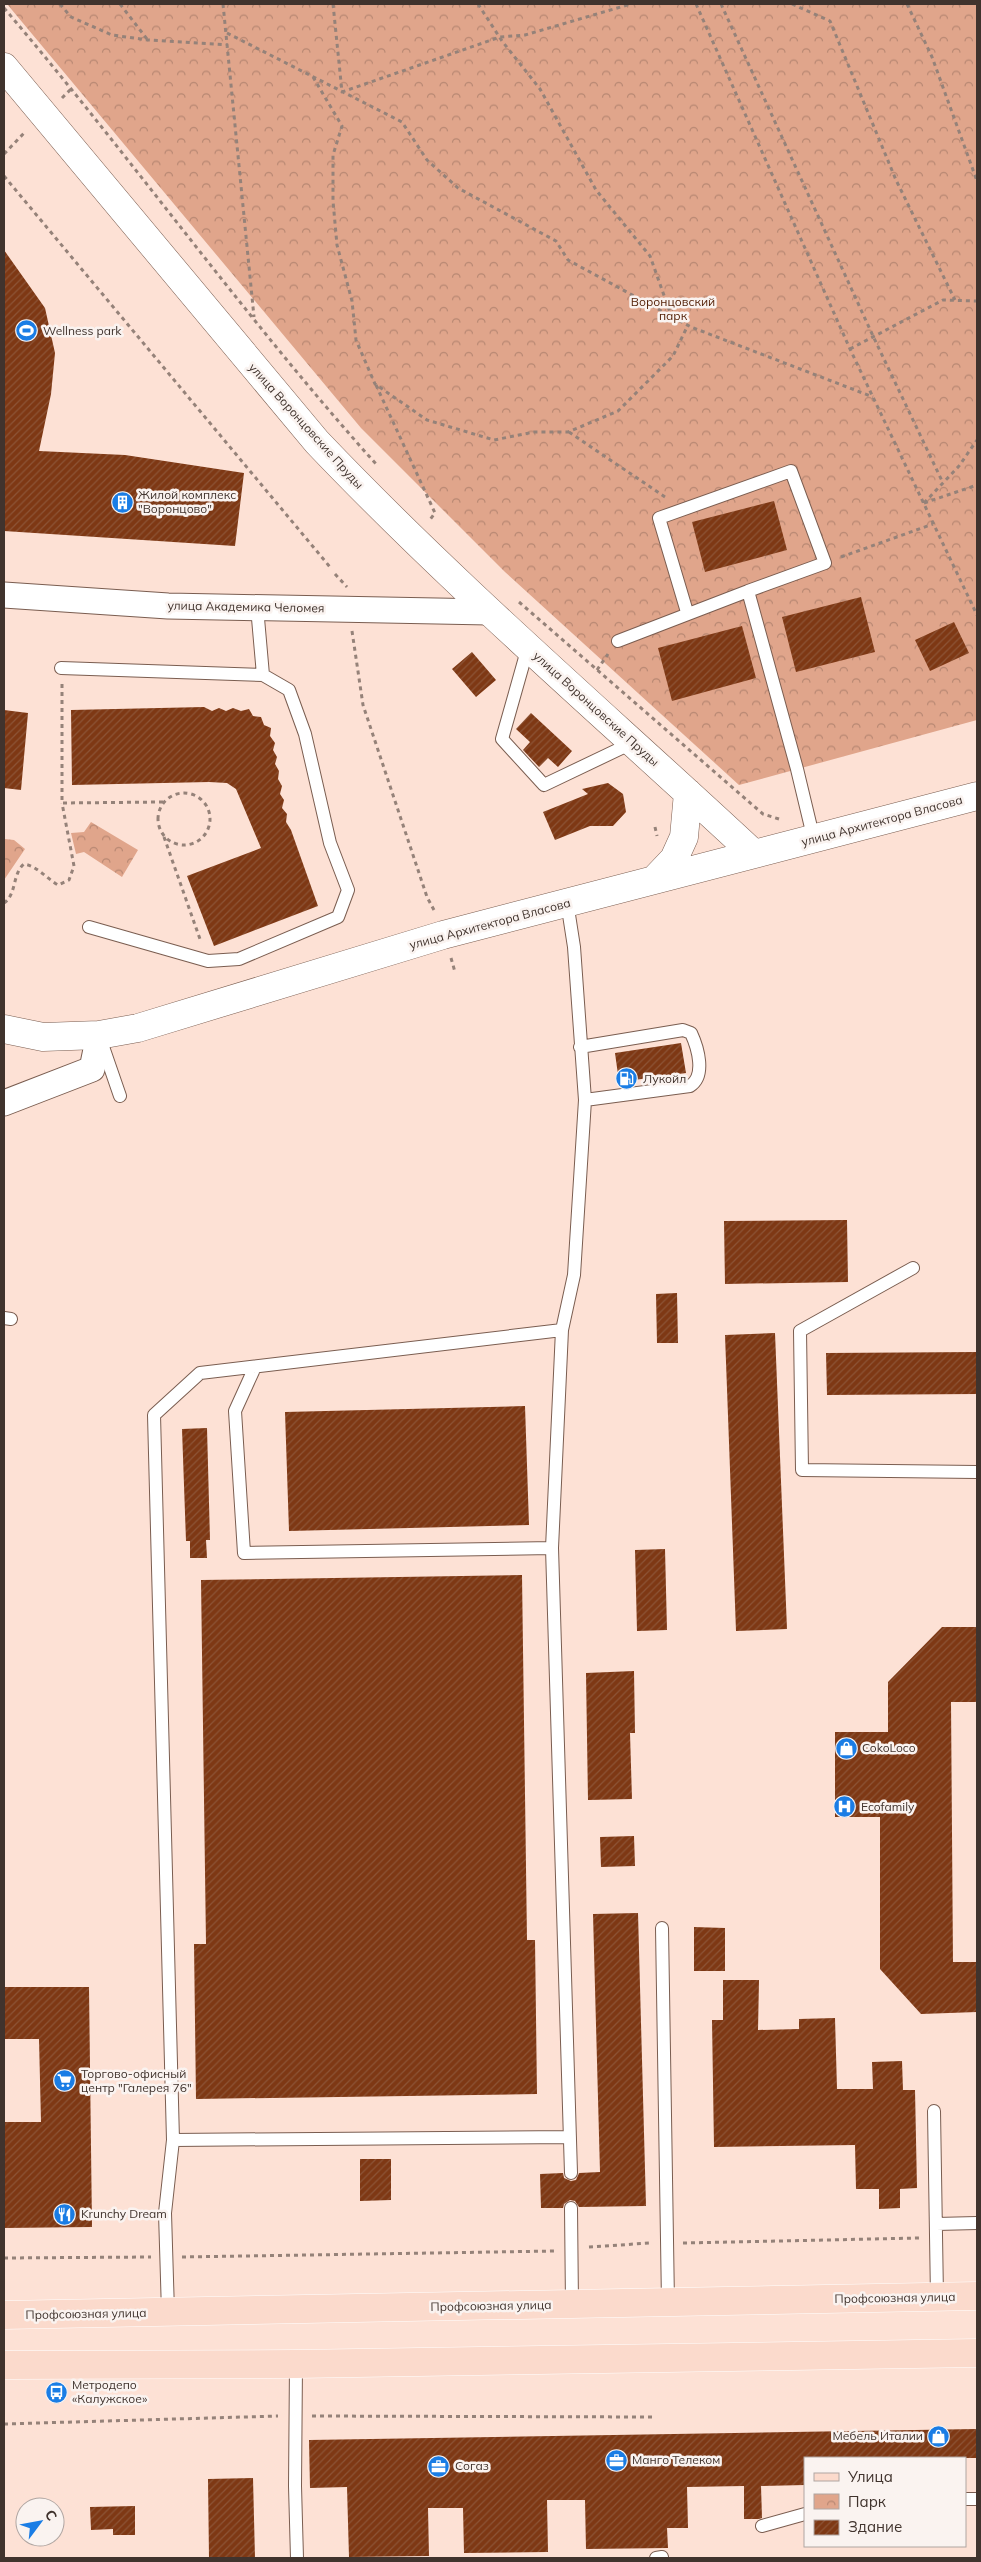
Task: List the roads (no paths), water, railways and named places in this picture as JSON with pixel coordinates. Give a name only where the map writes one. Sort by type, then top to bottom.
[{"type":"main road","name":"Профсоюзная улица","points":[[4,2315],[977,2296]]},
{"type":"main road","points":[[4,2365],[296,2364],[977,2353]]},
{"type":"street","name":"улица Воронцовские Пруды","points":[[4,66],[317,442],[367,494],[489,612],[753,853]]},
{"type":"street","name":"улица Академика Челомея","points":[[4,595],[168,606],[489,612]]},
{"type":"street","points":[[655,879],[674,859],[684,838],[688,793]]},
{"type":"street","name":"улица Архитектора Власова","points":[[4,1030],[43,1037],[99,1035],[138,1028],[178,1018],[443,935],[753,853],[811,829],[977,796]]},
{"type":"street","points":[[4,1103],[92,1069],[99,1035]]},
{"type":"lane","points":[[618,641],[687,612],[825,563],[790,471],[659,518],[687,612]]},
{"type":"lane","points":[[748,591],[811,829]]},
{"type":"lane","points":[[257,607],[263,675]]},
{"type":"lane","points":[[528,647],[502,739],[544,785],[632,743]]},
{"type":"lane","points":[[62,668],[263,675],[289,690],[305,734],[330,843],[348,890],[338,917],[240,959],[208,961],[89,928]]},
{"type":"lane","points":[[567,902],[574,947],[585,1100],[574,1275],[562,1330],[552,1548],[571,2173]]},
{"type":"lane","points":[[580,1047],[683,1030],[691,1033],[695,1042],[700,1075],[696,1082],[690,1086],[585,1100]]},
{"type":"lane","points":[[99,1035],[120,1096]]},
{"type":"lane","points":[[913,1268],[800,1331],[802,1470],[977,1472]]},
{"type":"lane","points":[[168,2312],[165,2213],[173,2140],[154,1415],[200,1374],[562,1330]]},
{"type":"lane","points":[[256,1367],[235,1411],[244,1554],[552,1548]]},
{"type":"lane","points":[[662,1928],[668,2302]]},
{"type":"lane","points":[[934,2111],[938,2297]]},
{"type":"lane","points":[[173,2140],[570,2137]]},
{"type":"lane","points":[[571,2208],[572,2304]]},
{"type":"lane","points":[[936,2224],[977,2223]]},
{"type":"lane","points":[[296,2364],[297,2558]]},
{"type":"lane","points":[[762,2526],[804,2514]]},
{"type":"place","name":"Wellness park","points":[[27,331]]},
{"type":"place","name":"Жилой комплекс \"Воронцово\"","points":[[122,502]]},
{"type":"place","name":"Лукойл","points":[[627,1079]]},
{"type":"place","name":"CokoLoco","points":[[846,1748]]},
{"type":"place","name":"Ecofamily","points":[[845,1807]]},
{"type":"place","name":"Торгово-офисный центр \"Галерея 76\"","points":[[65,2081]]},
{"type":"place","name":"Krunchy Dream","points":[[65,2214]]},
{"type":"place","name":"Метродепо «Калужское»","points":[[56,2392]]},
{"type":"place","name":"Мебель Италии","points":[[939,2436]]},
{"type":"place","name":"Манго Телеком","points":[[616,2460]]},
{"type":"place","name":"Согаз","points":[[439,2466]]},
{"type":"park label","name":"Воронцовский парк","points":[[673,309]]}]
